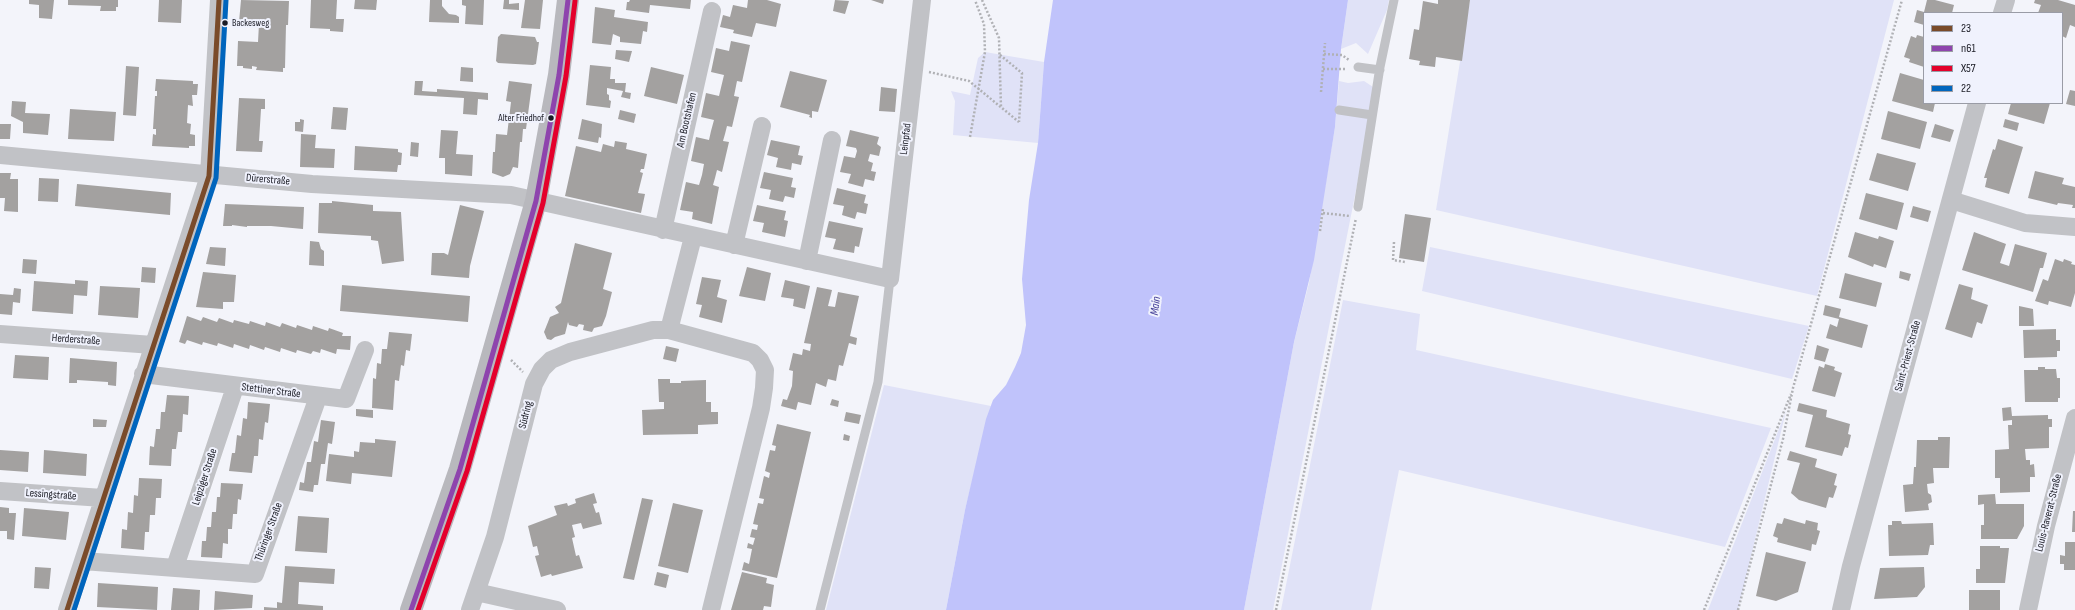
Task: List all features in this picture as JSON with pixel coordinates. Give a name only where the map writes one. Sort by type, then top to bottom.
[{"type":"main road","points":[[411,610],[460,469],[536,201],[558,82],[568,0]]},
{"type":"street","points":[[66,610],[143,374],[210,176],[219,0]]},
{"type":"street","name":"Leinpfad","points":[[890,279],[922,0]]},
{"type":"street","points":[[2002,12],[2006,0]]},
{"type":"street","name":"Am Bootshafen","points":[[663,230],[712,11]]},
{"type":"street","name":"Saint-Priest-Straße","points":[[1841,610],[1851,566],[1978,104]]},
{"type":"street","points":[[734,245],[762,126]]},
{"type":"street","points":[[807,261],[832,140]]},
{"type":"street","name":"Dürerstraße","points":[[0,155],[210,176],[312,184],[511,196],[536,201]]},
{"type":"street","points":[[1951,200],[2025,224],[2075,227]]},
{"type":"street","points":[[536,201],[693,237],[890,279]]},
{"type":"street","points":[[669,330],[693,237]]},
{"type":"street","name":"Südring","points":[[470,610],[495,537],[534,384],[542,369],[551,360],[570,352],[653,330],[669,330],[753,353],[760,360],[765,370],[761,408],[711,610]]},
{"type":"street","name":"Herderstraße","points":[[0,334],[153,345]]},
{"type":"street","name":"Stettiner Straße","points":[[143,374],[235,387],[346,399],[365,350]]},
{"type":"street","name":"Leipziger Straße","points":[[175,567],[235,387]]},
{"type":"street","name":"Thüringer Straße","points":[[83,561],[254,574],[318,396]]},
{"type":"street","name":"Louis-Raverat-Straße","points":[[2028,610],[2046,526],[2075,418]]},
{"type":"street","name":"Lessingstraße","points":[[0,491],[102,498]]},
{"type":"street","points":[[476,592],[557,610]]},
{"type":"lane","points":[[1358,207],[1372,115],[1394,0]]},
{"type":"lane","points":[[1358,67],[1380,70]]},
{"type":"lane","points":[[1338,110],[1372,115]]},
{"type":"lane","points":[[820,610],[878,382],[890,279]]},
{"type":"path","points":[[970,136],[985,45],[984,24],[975,0]]},
{"type":"path","points":[[982,0],[999,38],[1001,109]]},
{"type":"path","points":[[1738,610],[1783,440],[1794,388],[1902,0]]},
{"type":"path","points":[[1321,92],[1325,44]]},
{"type":"path","points":[[1324,54],[1342,55]]},
{"type":"path","points":[[914,68],[969,81],[1001,109],[1020,122],[1022,73],[1000,55]]},
{"type":"path","points":[[1323,69],[1342,70]]},
{"type":"path","points":[[1276,610],[1358,207]]},
{"type":"path","points":[[1320,231],[1323,208]]},
{"type":"path","points":[[1323,213],[1356,217]]},
{"type":"path","points":[[1394,242],[1393,260],[1405,262]]},
{"type":"path","points":[[1704,610],[1794,388]]},
{"type":"shaded area","points":[[1348,0],[1389,0],[1387,10],[1368,54],[1356,43],[1341,49]]},
{"type":"shaded area","points":[[1470,0],[1894,0],[1817,296],[1436,210]]},
{"type":"shaded area","points":[[985,52],[1044,62],[1038,143],[953,135],[955,101],[951,91],[970,95],[978,58]]},
{"type":"shaded area","points":[[1339,81],[1348,83],[1364,81],[1373,87],[1361,165],[1273,610],[1244,610],[1294,342],[1309,283],[1335,127]]},
{"type":"shaded area","points":[[1430,247],[1809,326],[1792,379],[1422,291]]},
{"type":"shaded area","points":[[1343,300],[1420,314],[1416,350],[1771,428],[1725,547],[1399,470],[1371,610],[1281,610]]},
{"type":"shaded area","points":[[884,385],[991,406],[965,510],[946,610],[826,610]]},
{"type":"shaded area","points":[[1786,411],[1738,610],[1708,610]]},
{"type":"water","name":"Main","points":[[1053,0],[1348,0],[1341,49],[1335,127],[1314,260],[1294,342],[1244,610],[946,610],[965,510],[986,419],[993,400],[1006,385],[1021,353],[1026,325],[1022,279],[1029,200],[1038,143],[1044,62]]},
{"type":"building","points":[[29,0],[54,0],[52,19],[39,18],[39,5],[29,4]]},
{"type":"building","points":[[68,0],[118,0],[118,7],[116,7],[116,11],[100,11],[101,6],[68,5]]},
{"type":"building","points":[[159,0],[182,0],[181,23],[158,22]]},
{"type":"building","points":[[241,0],[289,1],[288,25],[286,25],[285,68],[283,68],[283,72],[256,70],[257,67],[252,66],[252,69],[237,66],[238,41],[258,42],[259,24],[239,22]]},
{"type":"building","points":[[311,0],[337,0],[336,19],[344,19],[343,32],[330,31],[330,29],[310,28]]},
{"type":"building","points":[[355,0],[377,0],[376,10],[354,9]]},
{"type":"building","points":[[430,0],[442,0],[442,6],[449,14],[459,17],[459,23],[429,22]]},
{"type":"building","points":[[462,0],[484,0],[483,25],[465,24],[466,6],[462,5]]},
{"type":"building","points":[[504,0],[509,0],[509,4],[519,3],[519,10],[503,9]]},
{"type":"building","points":[[525,0],[543,0],[540,29],[521,28]]},
{"type":"building","points":[[630,0],[691,0],[690,9],[650,5],[649,13],[626,10],[627,2]]},
{"type":"building","points":[[748,0],[767,0],[781,4],[776,27],[756,23],[752,37],[733,33],[734,30],[720,27],[723,15],[730,17],[733,5],[747,8]]},
{"type":"building","points":[[835,0],[849,1],[845,14],[833,11]]},
{"type":"building","points":[[871,0],[884,0],[883,4]]},
{"type":"building","points":[[1438,0],[1470,0],[1462,61],[1436,57],[1435,67],[1419,65],[1420,61],[1409,59],[1414,29],[1419,30],[1423,1],[1438,4]]},
{"type":"building","points":[[1927,0],[1935,0],[1954,5],[1952,12],[1924,12]]},
{"type":"building","points":[[2035,0],[2058,0],[2075,5],[2075,27],[2070,25],[2066,38],[2063,36],[2063,12],[2038,12],[2041,5],[2034,3]]},
{"type":"building","points":[[595,7],[615,10],[614,17],[648,22],[647,32],[643,31],[641,44],[620,42],[620,37],[613,34],[611,45],[592,43]]},
{"type":"building","points":[[1917,10],[1924,12],[1923,25],[1914,22]]},
{"type":"building","points":[[501,34],[535,37],[537,42],[539,42],[536,64],[498,63],[496,61],[498,37]]},
{"type":"building","points":[[1917,35],[1923,37],[1923,67],[1909,62],[1910,59],[1904,57],[1911,36],[1916,38]]},
{"type":"building","points":[[731,41],[750,45],[742,82],[737,81],[734,96],[739,97],[732,127],[727,126],[723,141],[729,142],[722,172],[717,170],[713,185],[719,187],[712,224],[692,219],[693,212],[680,210],[686,182],[699,185],[702,175],[704,164],[691,161],[696,137],[709,140],[714,120],[701,117],[706,93],[719,96],[724,75],[711,72],[716,48],[729,51]]},
{"type":"building","points":[[616,50],[632,51],[629,62],[615,59]]},
{"type":"building","points":[[590,65],[611,67],[610,79],[615,79],[615,83],[626,83],[625,92],[631,93],[630,99],[621,97],[623,91],[607,88],[607,94],[609,95],[609,100],[611,101],[610,108],[586,105]]},
{"type":"building","points":[[126,66],[139,67],[136,116],[123,115]]},
{"type":"building","points":[[461,67],[473,68],[473,82],[460,81]]},
{"type":"building","points":[[651,67],[684,75],[677,104],[644,96]]},
{"type":"building","points":[[790,71],[827,80],[818,112],[812,111],[812,118],[809,117],[810,115],[780,107]]},
{"type":"building","points":[[1900,73],[1923,80],[1923,104],[1935,104],[1933,112],[1892,101]]},
{"type":"building","points":[[156,79],[193,81],[193,84],[198,84],[197,95],[192,95],[193,106],[188,105],[187,123],[191,124],[190,134],[195,135],[195,146],[189,146],[189,148],[152,146],[153,134],[156,135],[156,129],[153,129],[155,96],[157,96],[157,91],[155,91]]},
{"type":"building","points":[[415,81],[423,81],[422,91],[437,92],[437,89],[488,93],[488,100],[478,99],[477,115],[463,114],[464,98],[414,95]]},
{"type":"building","points":[[509,81],[532,84],[526,129],[523,129],[522,142],[520,142],[518,168],[513,167],[510,174],[503,177],[492,173],[493,152],[495,152],[496,134],[507,135],[511,102],[506,101]]},
{"type":"building","points":[[881,87],[897,89],[895,112],[879,111]]},
{"type":"building","points":[[2070,90],[2075,91],[2075,106],[2066,104]]},
{"type":"building","points":[[239,98],[265,99],[265,109],[261,109],[259,141],[263,141],[262,152],[236,151]]},
{"type":"building","points":[[12,101],[26,102],[25,113],[50,114],[48,135],[23,133],[23,122],[11,116]]},
{"type":"building","points":[[2011,104],[2050,104],[2044,124],[2008,114]]},
{"type":"building","points":[[333,107],[348,108],[346,130],[331,129]]},
{"type":"building","points":[[70,109],[116,112],[114,141],[68,139]]},
{"type":"building","points":[[620,110],[636,114],[634,123],[618,119]]},
{"type":"building","points":[[1888,111],[1927,122],[1920,149],[1881,139]]},
{"type":"building","points":[[300,119],[304,120],[303,132],[295,131],[295,122],[300,122]]},
{"type":"building","points":[[582,119],[602,124],[601,138],[599,137],[598,143],[578,139]]},
{"type":"building","points":[[2005,119],[2019,123],[2017,131],[2003,127]]},
{"type":"building","points":[[0,124],[11,124],[10,139],[0,139]]},
{"type":"building","points":[[1935,124],[1954,130],[1950,142],[1931,137]]},
{"type":"building","points":[[441,130],[458,131],[456,154],[473,155],[472,176],[445,174],[445,158],[439,158]]},
{"type":"building","points":[[850,130],[879,137],[877,144],[881,147],[879,156],[870,154],[868,161],[873,163],[871,171],[876,172],[874,181],[865,179],[863,187],[848,183],[851,174],[840,172],[844,156],[855,158],[857,151],[856,148],[846,146]]},
{"type":"building","points":[[301,134],[316,135],[315,148],[335,149],[334,168],[300,167]]},
{"type":"building","points":[[1998,139],[2023,147],[2009,194],[1985,187],[1987,178],[1984,178],[1993,149],[1995,150]]},
{"type":"building","points":[[771,140],[800,146],[798,155],[803,156],[801,165],[792,163],[791,170],[776,167],[778,158],[767,155]]},
{"type":"building","points":[[615,141],[627,143],[626,149],[647,154],[644,169],[641,169],[640,172],[643,173],[638,193],[645,194],[641,213],[565,196],[576,146],[601,152],[603,144],[614,147]]},
{"type":"building","points":[[411,142],[419,143],[418,157],[410,156]]},
{"type":"building","points":[[355,146],[398,149],[398,152],[402,153],[401,165],[398,165],[397,172],[354,170]]},
{"type":"building","points":[[1877,153],[1916,163],[1908,191],[1869,180]]},
{"type":"building","points":[[2035,171],[2064,178],[2062,184],[2075,187],[2075,208],[2072,208],[2073,205],[2058,203],[2057,205],[2028,198]]},
{"type":"building","points":[[764,172],[793,178],[791,187],[796,188],[794,198],[785,196],[783,202],[769,199],[771,190],[760,188]]},
{"type":"building","points":[[0,173],[11,173],[10,179],[18,179],[18,212],[4,211],[5,198],[0,198]]},
{"type":"building","points":[[39,178],[59,179],[58,202],[38,201]]},
{"type":"building","points":[[77,184],[171,193],[170,215],[75,206]]},
{"type":"building","points":[[837,188],[866,195],[864,203],[868,204],[866,214],[857,212],[855,219],[842,215],[844,206],[833,204]]},
{"type":"building","points":[[1866,193],[1904,203],[1897,230],[1859,219]]},
{"type":"building","points":[[332,201],[373,205],[373,211],[401,212],[404,261],[382,264],[378,241],[371,240],[371,236],[318,233],[319,203],[332,203]]},
{"type":"building","points":[[225,204],[304,207],[303,229],[271,226],[223,226]]},
{"type":"building","points":[[460,205],[484,211],[470,266],[469,278],[431,275],[432,253],[444,253],[448,255]]},
{"type":"building","points":[[757,205],[786,211],[784,220],[788,221],[785,237],[762,232],[764,223],[753,221]]},
{"type":"building","points":[[1913,206],[1931,211],[1928,222],[1910,217]]},
{"type":"building","points":[[1405,214],[1431,218],[1424,262],[1399,258]]},
{"type":"building","points":[[829,221],[863,228],[859,247],[855,246],[854,253],[833,249],[836,239],[825,237]]},
{"type":"building","points":[[1855,232],[1878,239],[1879,236],[1894,241],[1886,268],[1874,264],[1873,267],[1848,257]]},
{"type":"building","points":[[1974,232],[2006,244],[2000,263],[2009,266],[2015,244],[2047,253],[2043,268],[2040,268],[2033,292],[1962,270]]},
{"type":"building","points":[[310,241],[319,242],[321,249],[324,251],[324,266],[309,265]]},
{"type":"building","points":[[575,243],[612,253],[603,289],[612,292],[606,316],[602,326],[594,328],[592,332],[583,330],[584,325],[579,324],[577,327],[569,325],[568,322],[565,334],[551,340],[547,339],[544,332],[550,317],[559,313],[555,307],[561,303]]},
{"type":"building","points":[[210,247],[226,248],[225,266],[206,264]]},
{"type":"building","points":[[23,259],[37,260],[36,274],[22,273]]},
{"type":"building","points":[[2055,259],[2063,262],[2064,259],[2075,265],[2075,293],[2071,307],[2049,301],[2048,305],[2035,301],[2043,279],[2048,281]]},
{"type":"building","points":[[142,267],[156,268],[155,283],[141,282]]},
{"type":"building","points":[[747,267],[771,273],[765,301],[739,296]]},
{"type":"building","points":[[1900,271],[1911,274],[1909,281],[1899,278]]},
{"type":"building","points":[[203,272],[236,275],[234,302],[223,302],[223,309],[196,307]]},
{"type":"building","points":[[1845,273],[1882,283],[1876,307],[1839,298]]},
{"type":"building","points":[[702,277],[721,280],[717,297],[727,300],[722,323],[699,317],[702,305],[696,304]]},
{"type":"building","points":[[75,280],[88,281],[87,296],[74,295],[73,314],[32,311],[34,281],[75,284]]},
{"type":"building","points":[[785,280],[810,286],[805,309],[793,306],[794,299],[781,297]]},
{"type":"building","points":[[1959,284],[1973,288],[1971,299],[1988,305],[1982,324],[1977,322],[1972,338],[1945,329]]},
{"type":"building","points":[[342,285],[470,296],[468,322],[340,311]]},
{"type":"building","points":[[100,286],[140,288],[138,318],[98,315]]},
{"type":"building","points":[[817,287],[832,290],[828,306],[835,307],[838,292],[859,296],[850,336],[857,338],[856,345],[849,343],[843,366],[839,365],[836,381],[828,379],[826,387],[816,383],[811,405],[798,402],[796,410],[781,406],[783,399],[787,400],[792,386],[793,371],[789,370],[793,353],[802,355],[803,349],[810,351],[811,344],[804,343]]},
{"type":"building","points":[[14,288],[21,289],[20,303],[13,302],[12,315],[0,314],[0,294],[13,295]]},
{"type":"building","points":[[1825,305],[1841,309],[1839,317],[1868,325],[1862,348],[1826,338],[1830,324],[1837,327],[1839,319],[1823,315]]},
{"type":"building","points":[[2019,306],[2033,309],[2034,326],[2019,326]]},
{"type":"building","points":[[187,316],[201,321],[203,317],[217,322],[219,318],[233,323],[234,320],[249,324],[250,321],[265,326],[266,322],[280,327],[282,323],[296,328],[297,325],[312,330],[313,326],[328,331],[329,328],[343,333],[342,336],[351,336],[350,350],[337,349],[336,354],[321,349],[320,353],[313,351],[311,354],[297,350],[296,353],[281,348],[280,352],[265,347],[264,350],[250,345],[249,349],[234,344],[233,348],[218,343],[217,346],[203,342],[202,345],[187,340],[185,344],[179,342]]},
{"type":"building","points":[[2056,329],[2056,340],[2060,340],[2060,351],[2057,351],[2057,357],[2024,358],[2023,330]]},
{"type":"building","points":[[389,332],[412,334],[410,351],[406,350],[404,366],[401,365],[399,381],[395,380],[393,410],[372,408],[373,378],[376,379],[377,363],[381,364],[382,349],[387,349]]},
{"type":"building","points":[[1817,345],[1829,349],[1825,362],[1814,359]]},
{"type":"building","points":[[666,346],[679,349],[676,362],[663,359]]},
{"type":"building","points":[[15,355],[49,357],[48,380],[13,378]]},
{"type":"building","points":[[70,358],[117,362],[116,386],[108,385],[108,382],[77,380],[77,383],[69,383]]},
{"type":"building","points":[[1825,364],[1835,367],[1834,370],[1842,373],[1835,397],[1812,391],[1819,366],[1824,368]]},
{"type":"building","points":[[2038,367],[2045,367],[2045,369],[2056,369],[2057,378],[2060,378],[2060,398],[2058,398],[2058,402],[2025,402],[2024,370],[2038,370]]},
{"type":"building","points":[[658,379],[670,379],[670,383],[706,380],[706,402],[711,402],[711,412],[718,412],[718,424],[698,425],[698,434],[643,435],[642,410],[664,409],[664,402],[659,402]]},
{"type":"building","points":[[167,395],[189,396],[188,415],[183,414],[182,432],[178,432],[176,449],[172,449],[171,466],[149,465],[150,446],[154,447],[156,429],[160,429],[161,412],[165,412]]},
{"type":"building","points":[[832,399],[839,401],[838,407],[830,405]]},
{"type":"building","points":[[248,402],[270,404],[268,423],[265,422],[263,440],[259,439],[258,456],[254,456],[252,473],[229,471],[232,453],[235,453],[237,435],[241,436],[243,418],[247,419]]},
{"type":"building","points":[[1799,403],[1827,410],[1826,417],[1850,424],[1848,434],[1851,435],[1848,448],[1845,447],[1842,456],[1805,447],[1813,415],[1797,411]]},
{"type":"building","points":[[2011,407],[2012,416],[2048,415],[2048,419],[2052,419],[2052,427],[2049,427],[2049,448],[2025,449],[2026,460],[2030,460],[2030,465],[2034,464],[2035,477],[2030,477],[2030,492],[2000,493],[2000,478],[1995,478],[1995,450],[2009,449],[2008,425],[2012,425],[2012,420],[2003,421],[2002,408]]},
{"type":"building","points":[[356,409],[373,410],[373,418],[356,416]]},
{"type":"building","points":[[846,412],[861,415],[859,424],[844,421]]},
{"type":"building","points":[[93,419],[107,420],[106,427],[93,427]]},
{"type":"building","points":[[321,420],[335,422],[332,444],[328,443],[325,464],[321,464],[318,485],[314,485],[313,492],[299,490],[300,482],[304,483],[307,462],[311,462],[314,441],[318,442]]},
{"type":"building","points":[[777,424],[811,432],[777,578],[742,570],[744,562],[749,564],[752,549],[747,548],[748,543],[753,545],[755,538],[750,537],[752,529],[757,530],[758,525],[753,524],[758,503],[763,504],[764,499],[759,498],[764,476],[769,478],[770,473],[765,471],[770,450],[775,451],[776,446],[772,445]]},
{"type":"building","points":[[844,434],[850,436],[849,441],[843,440]]},
{"type":"building","points":[[1938,437],[1950,437],[1949,468],[1933,468],[1934,483],[1927,484],[1928,493],[1931,495],[1932,502],[1928,504],[1929,510],[1905,512],[1903,485],[1913,484],[1914,467],[1916,467],[1917,440],[1938,440]]},
{"type":"building","points":[[375,439],[396,441],[392,477],[352,473],[351,484],[326,481],[329,454],[354,457],[354,451],[359,452],[360,442],[375,443]]},
{"type":"building","points":[[0,450],[29,452],[28,472],[0,470]]},
{"type":"building","points":[[44,450],[87,454],[86,476],[43,473]]},
{"type":"building","points":[[1790,451],[1817,459],[1815,467],[1837,474],[1834,485],[1837,486],[1833,498],[1829,497],[1826,508],[1799,500],[1791,493],[1800,463],[1787,460]]},
{"type":"building","points":[[139,478],[162,479],[161,498],[156,498],[155,515],[150,515],[149,532],[145,532],[144,550],[121,548],[122,529],[127,530],[128,512],[133,513],[134,495],[138,496]]},
{"type":"building","points":[[221,483],[243,484],[241,500],[238,499],[237,514],[233,514],[232,529],[228,529],[228,544],[223,543],[222,558],[201,557],[202,541],[206,541],[207,527],[211,527],[212,512],[216,512],[217,497],[220,497]]},
{"type":"building","points":[[594,493],[597,503],[593,504],[596,513],[599,512],[602,524],[583,529],[581,523],[572,525],[575,537],[572,538],[576,556],[579,555],[583,568],[552,576],[551,574],[541,577],[535,556],[539,555],[537,546],[533,547],[528,526],[557,515],[554,506],[567,503],[568,506],[576,503],[575,499]]},
{"type":"building","points":[[1995,494],[1996,504],[2024,504],[2024,526],[2017,539],[1981,539],[1981,525],[1984,525],[1984,504],[1978,505],[1978,495]]},
{"type":"building","points":[[642,498],[653,500],[634,580],[623,578]]},
{"type":"building","points":[[673,503],[703,510],[688,573],[658,566]]},
{"type":"building","points":[[0,507],[9,508],[9,513],[16,513],[14,540],[7,539],[7,531],[0,531]]},
{"type":"building","points":[[24,508],[69,512],[66,540],[22,536]]},
{"type":"building","points":[[2073,511],[2075,511],[2075,532],[2072,532]]},
{"type":"building","points":[[298,516],[329,518],[327,553],[295,551]]},
{"type":"building","points":[[1784,518],[1805,524],[1806,520],[1818,523],[1817,530],[1820,531],[1816,545],[1812,544],[1811,551],[1777,542],[1778,538],[1773,536],[1777,523],[1782,524]]},
{"type":"building","points":[[1892,521],[1901,521],[1902,524],[1933,523],[1934,545],[1930,545],[1928,555],[1889,556],[1888,525],[1892,525]]},
{"type":"building","points":[[2065,542],[2075,542],[2075,570],[2064,570],[2064,564],[2060,564],[2060,555],[2065,556]]},
{"type":"building","points":[[1980,546],[2000,546],[2000,548],[2009,548],[2005,583],[1976,583],[1976,569],[1980,569]]},
{"type":"building","points":[[1766,552],[1806,562],[1798,592],[1776,601],[1756,596]]},
{"type":"building","points":[[285,566],[335,569],[334,584],[299,582],[298,604],[323,606],[323,610],[264,610],[264,607],[277,608],[277,602],[282,603]]},
{"type":"building","points":[[35,567],[51,568],[49,589],[34,588]]},
{"type":"building","points":[[1924,567],[1925,587],[1917,597],[1874,599],[1880,568]]},
{"type":"building","points":[[657,572],[669,575],[666,588],[654,585]]},
{"type":"building","points":[[742,572],[767,578],[766,583],[774,585],[771,607],[764,606],[763,610],[731,610]]},
{"type":"building","points":[[98,583],[158,587],[157,610],[97,607]]},
{"type":"building","points":[[173,588],[200,590],[199,610],[171,610]]},
{"type":"building","points":[[1969,590],[2000,590],[2000,610],[1969,610]]},
{"type":"building","points":[[215,591],[253,595],[252,608],[214,610]]},
{"type":"transit line","name":"23","points":[[67,610],[209,176],[219,0]]},
{"type":"transit line","name":"22","points":[[74,610],[216,178],[226,0]]},
{"type":"transit line","name":"n61","points":[[411,610],[460,469],[536,201],[559,75],[568,0]]},
{"type":"transit line","name":"X57","points":[[418,610],[467,471],[543,203],[566,76],[575,1]]},
{"type":"place","name":"Backesweg","points":[[225,23]]},
{"type":"place","name":"Alter Friedhof","points":[[551,118]]}]
